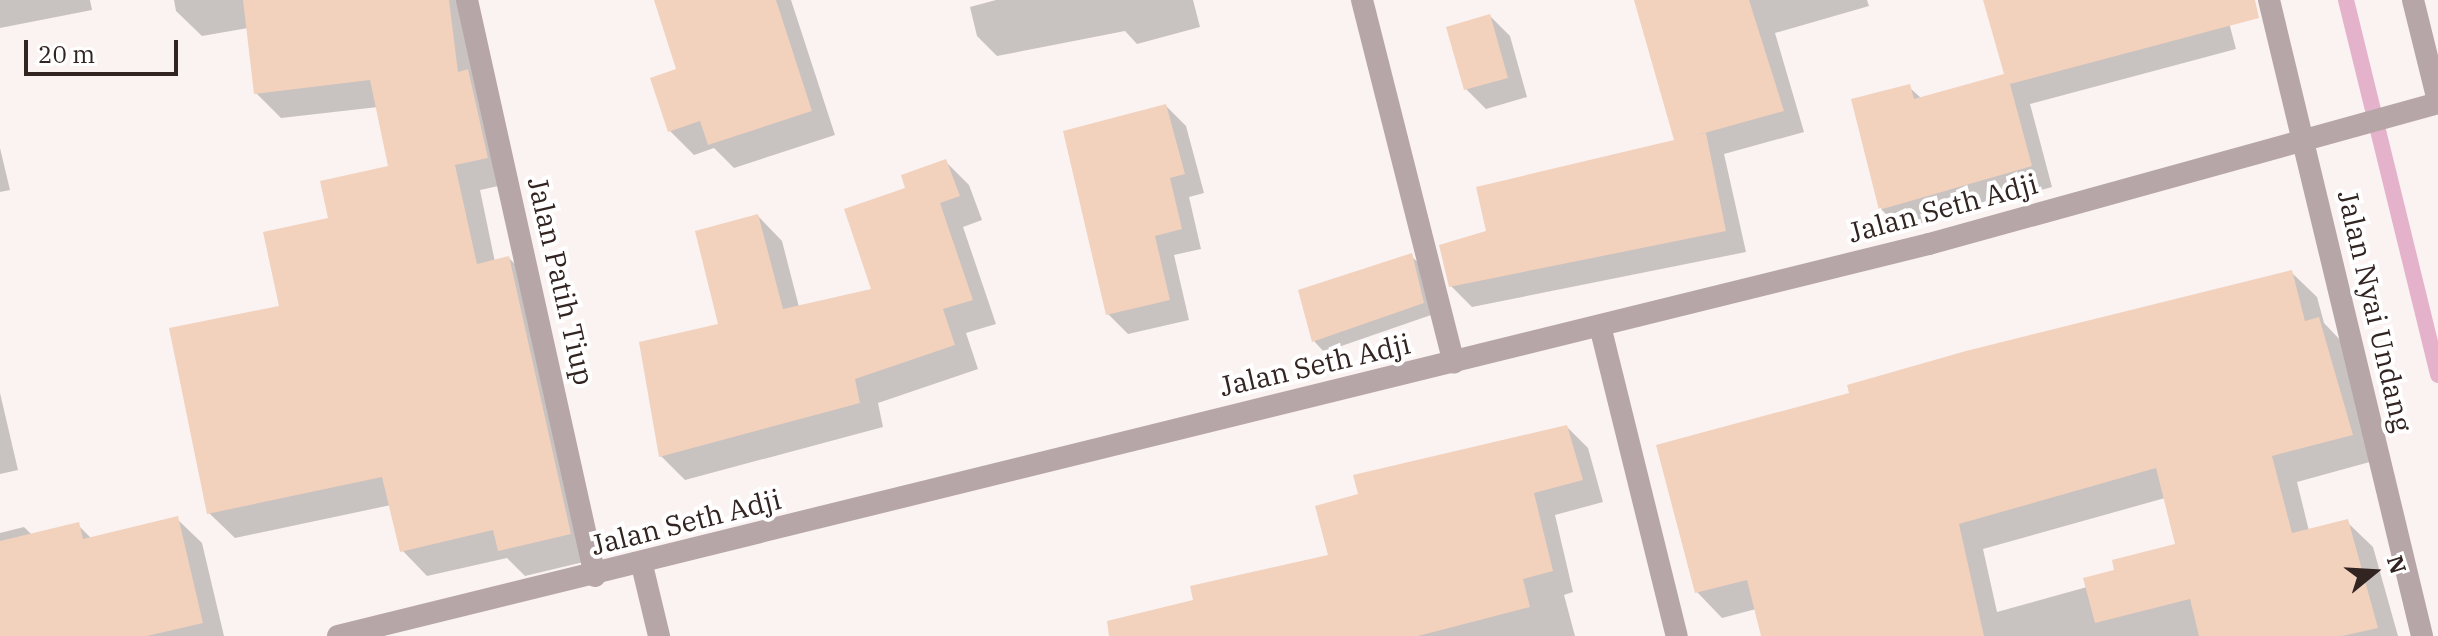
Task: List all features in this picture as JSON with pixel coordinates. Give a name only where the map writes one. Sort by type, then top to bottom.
[{"type":"street","name":"Jalan Patih Tiup","points":[[467,0],[595,576]]},
{"type":"street","points":[[1362,0],[1454,363]]},
{"type":"street","name":"Jalan Nyai Undang","points":[[2269,0],[2312,140],[2422,636]]},
{"type":"street","points":[[2413,0],[2438,102]]},
{"type":"street","name":"Jalan Seth Adji","points":[[350,635],[642,565],[1145,436],[1600,326],[2312,140],[2438,102]]},
{"type":"street","points":[[1600,326],[1677,636]]},
{"type":"street","points":[[642,565],[659,636]]},
{"type":"building","points":[[243,0],[449,0],[458,72],[468,69],[488,158],[455,165],[477,264],[509,256],[571,534],[498,551],[493,530],[400,552],[382,477],[207,514],[169,328],[279,306],[263,232],[328,218],[320,181],[388,166],[370,80],[254,94]]},
{"type":"building","points":[[654,0],[776,0],[812,111],[708,145],[700,121],[668,132],[650,78],[676,69]]},
{"type":"building","points":[[1634,0],[1749,0],[1784,111],[1694,136],[1706,133],[1726,231],[1449,287],[1439,245],[1486,231],[1476,187],[1674,140]]},
{"type":"building","points":[[1983,0],[2255,0],[2259,18],[2010,84],[2032,166],[1879,210],[1851,99],[1910,84],[1914,99],[2004,74]]},
{"type":"building","points":[[1490,14],[1508,78],[1464,90],[1446,27]]},
{"type":"building","points":[[1166,104],[1185,174],[1170,178],[1182,229],[1155,236],[1170,300],[1106,315],[1063,131]]},
{"type":"building","points":[[946,159],[960,196],[940,203],[973,300],[943,309],[955,345],[855,379],[860,403],[659,457],[639,342],[718,324],[695,231],[758,214],[783,309],[871,289],[844,209],[905,188],[901,175]]},
{"type":"building","points":[[1412,253],[1424,303],[1312,342],[1298,290]]},
{"type":"building","points":[[2292,270],[2305,321],[2319,317],[2353,435],[2272,456],[2292,533],[2348,519],[2378,628],[2342,636],[2199,636],[2190,599],[2095,623],[2083,578],[2114,570],[2112,560],[2175,544],[2156,468],[1959,524],[1984,636],[1761,636],[1747,580],[1695,593],[1656,445],[1849,393],[1847,385],[1966,351]]},
{"type":"building","points":[[1567,425],[1583,480],[1534,493],[1553,571],[1523,579],[1530,607],[1418,636],[1109,636],[1107,621],[1193,600],[1190,586],[1328,555],[1315,506],[1358,494],[1353,475]]},
{"type":"building","points":[[178,516],[203,623],[147,636],[0,636],[0,541],[79,522],[83,539]]},
{"type":"waterway","points":[[2346,0],[2438,375]]}]
